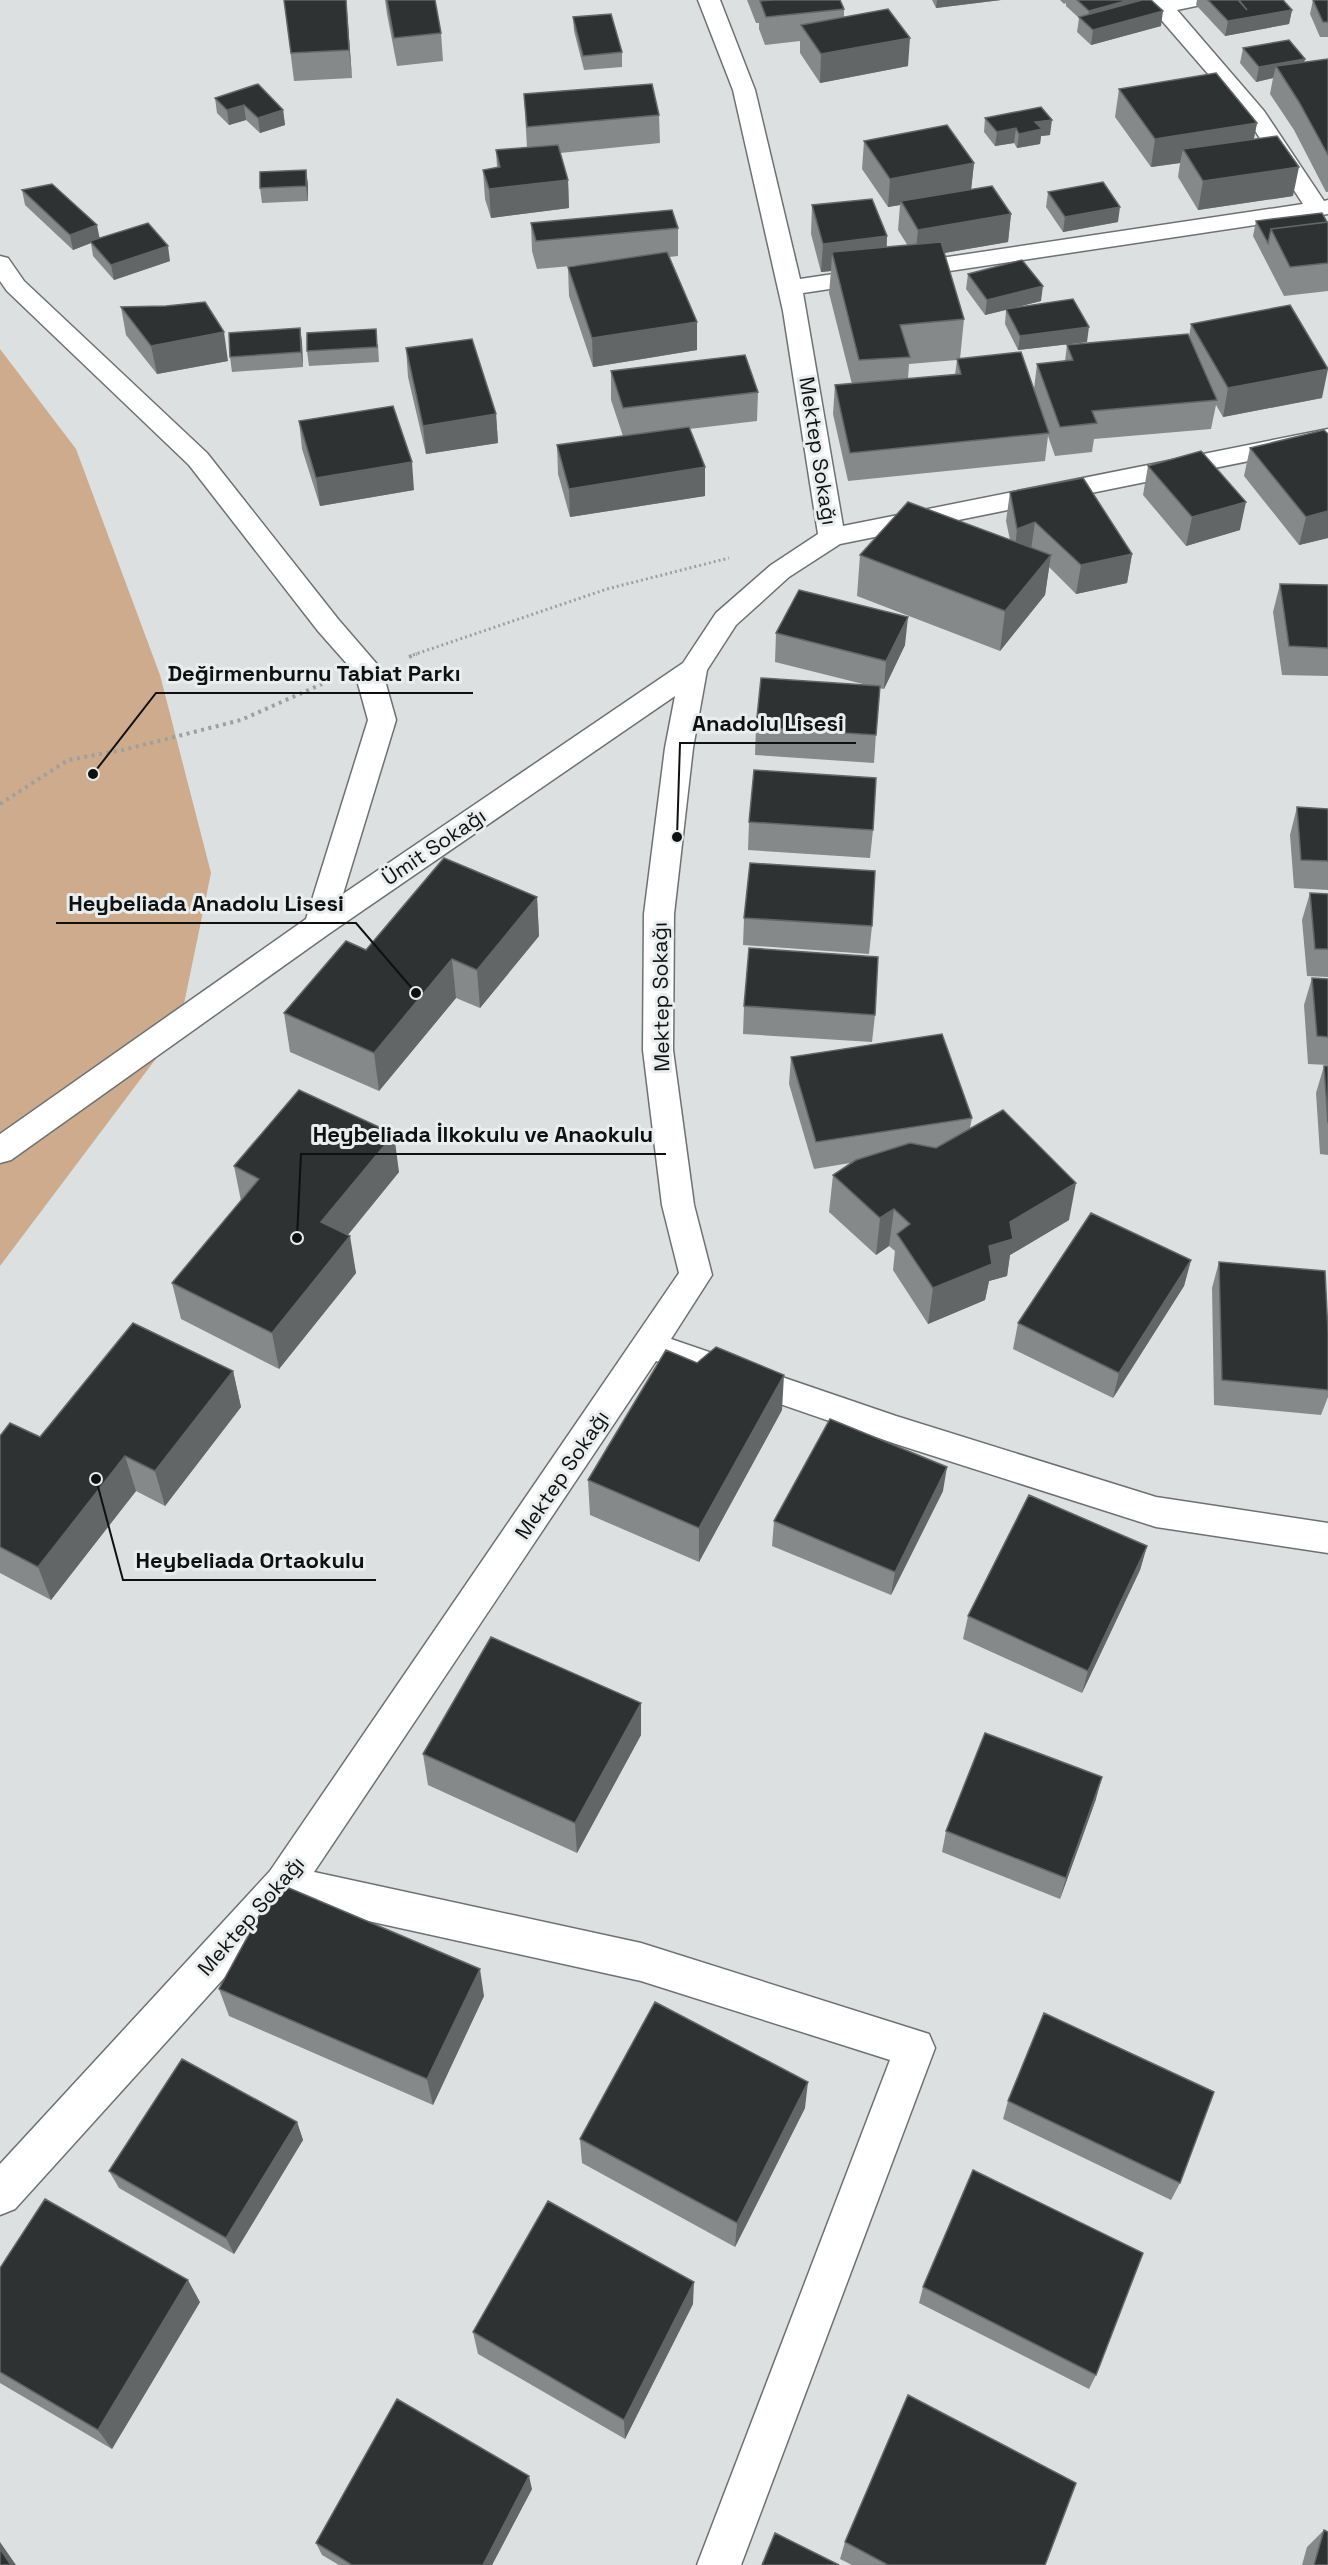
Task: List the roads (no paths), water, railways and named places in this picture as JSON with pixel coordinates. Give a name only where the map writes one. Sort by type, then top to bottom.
[{"type":"street","name":"Mektep Sokağı","points":[[0,2194],[284,1884],[696,1275],[678,1205],[658,1050],[659,914],[680,748],[693,670],[726,619],[780,571],[832,537],[790,288],[744,90],[709,0]]},
{"type":"street","points":[[1159,3],[1192,0]]},
{"type":"street","points":[[790,288],[1322,207],[1256,116],[1159,3]]},
{"type":"street","points":[[0,263],[15,286],[198,459],[328,625],[368,670],[382,720],[319,925]]},
{"type":"street","points":[[832,537],[1328,438]]},
{"type":"street","name":"Ümit Sokağı","points":[[0,1151],[319,925],[693,670]]},
{"type":"street","points":[[650,1345],[896,1430],[1156,1512],[1328,1538]]},
{"type":"street","points":[[284,1884],[641,1962],[915,2048],[719,2565]]},
{"type":"place","name":"Değirmenburnu Tabiat Parkı","points":[[93,774]]},
{"type":"place","name":"Anadolu Lisesi","points":[[677,837]]},
{"type":"place","name":"Heybeliada Anadolu Lisesi","points":[[416,993]]},
{"type":"place","name":"Heybeliada İlkokulu ve Anaokulu","points":[[297,1238]]},
{"type":"place","name":"Heybeliada Ortaokulu","points":[[96,1479]]}]
